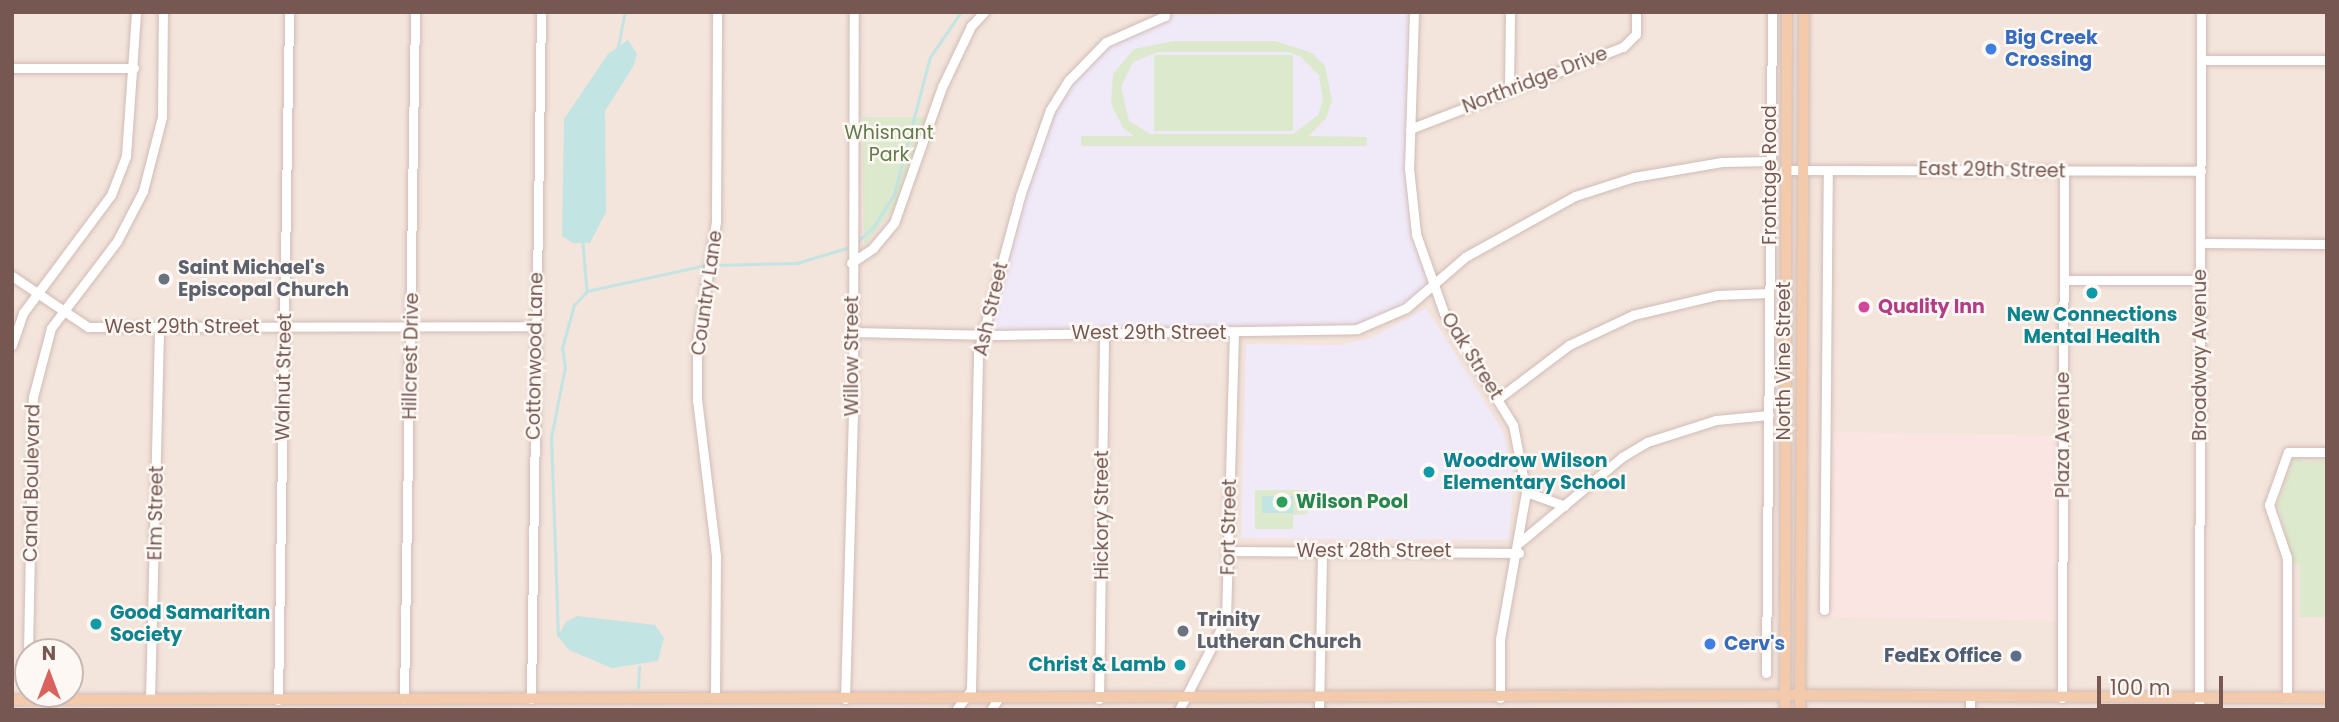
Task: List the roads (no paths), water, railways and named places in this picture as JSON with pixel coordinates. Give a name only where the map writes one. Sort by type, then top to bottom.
[{"type":"main road","name":"North Vine Street","points":[[1784,710],[1784,170],[1787,12]]},
{"type":"main road","name":"North Vine Street","points":[[1800,710],[1804,12]]},
{"type":"main road","points":[[84,698],[278,700],[335,705],[404,699],[531,699],[636,704],[715,698],[750,704],[845,699],[1185,698],[1319,704],[1433,698],[1800,695],[2062,698],[2199,704],[2327,698]]},
{"type":"street","points":[[12,345],[23,313],[111,195],[126,156],[136,12]]},
{"type":"street","name":"Canal Boulevard","points":[[29,638],[33,397],[51,328],[117,241],[143,191],[162,117],[163,12]]},
{"type":"street","name":"Walnut Street","points":[[278,700],[289,12]]},
{"type":"street","name":"Hillcrest Drive","points":[[404,699],[415,12]]},
{"type":"street","name":"Cottonwood Lane","points":[[531,699],[541,12]]},
{"type":"street","name":"Country Lane","points":[[715,698],[716,556],[697,399],[697,343],[716,221],[717,12]]},
{"type":"street","name":"Willow Street","points":[[845,699],[852,332],[854,12]]},
{"type":"street","points":[[851,260],[873,248],[894,223],[942,87],[971,26],[984,12]]},
{"type":"street","name":"Ash Street","points":[[956,710],[971,690],[982,335],[1026,177],[1050,110],[1090,54],[1124,32],[1166,16],[1165,12]]},
{"type":"street","name":"Oak Street","points":[[1414,12],[1410,129],[1416,234],[1433,285],[1463,347],[1499,398],[1513,425],[1526,492],[1519,552],[1500,639],[1500,698]]},
{"type":"street","points":[[1509,87],[1510,12]]},
{"type":"street","name":"Northridge Drive","points":[[1410,129],[1509,87],[1632,42],[1636,12]]},
{"type":"street","name":"Frontage Road","points":[[1766,673],[1772,12]]},
{"type":"street","name":"Broadway Avenue","points":[[2199,704],[2201,12]]},
{"type":"street","points":[[2201,60],[2327,60]]},
{"type":"street","points":[[12,68],[134,68]]},
{"type":"street","points":[[1433,285],[1486,243],[1586,192],[1675,169],[1770,161]]},
{"type":"street","name":"East 29th Street","points":[[1784,170],[2201,171]]},
{"type":"street","points":[[1824,610],[1828,170]]},
{"type":"street","name":"Plaza Avenue","points":[[2062,698],[2064,172]]},
{"type":"street","points":[[2200,243],[2327,244]]},
{"type":"street","name":"West 29th Street","points":[[12,276],[82,327],[535,326]]},
{"type":"street","points":[[2064,280],[2200,280]]},
{"type":"street","name":"West 29th Street","points":[[852,332],[982,335],[1357,329],[1406,308],[1433,285]]},
{"type":"street","points":[[1499,398],[1569,345],[1633,315],[1717,295],[1769,293]]},
{"type":"street","name":"Elm Street","points":[[150,699],[159,327]]},
{"type":"street","name":"Hickory Street","points":[[1098,699],[1104,332]]},
{"type":"street","name":"Fort Street","points":[[1179,710],[1226,619],[1234,332]]},
{"type":"street","points":[[1520,542],[1622,457],[1647,442],[1716,420],[1769,415]]},
{"type":"street","points":[[2287,698],[2287,558],[2269,505],[2287,452],[2327,452]]},
{"type":"street","points":[[1526,492],[1565,506]]},
{"type":"street","name":"West 28th Street","points":[[1229,551],[1519,552]]},
{"type":"street","points":[[1319,704],[1322,551]]},
{"type":"street","points":[[1970,697],[1970,710]]},
{"type":"street","points":[[991,710],[998,699]]},
{"type":"water","points":[[628,40],[637,54],[634,65],[605,111],[606,212],[590,243],[573,243],[562,236],[564,119],[608,54]]},
{"type":"water","points":[[1262,496],[1293,496],[1293,513],[1262,513]]},
{"type":"water","points":[[577,616],[655,625],[664,638],[658,661],[612,668],[569,650],[558,636],[566,622]]},
{"type":"waterway","points":[[618,47],[625,12]]},
{"type":"waterway","points":[[856,243],[874,226],[894,194],[930,57],[961,12]]},
{"type":"waterway","points":[[583,243],[587,291]]},
{"type":"waterway","points":[[713,265],[797,263],[850,247]]},
{"type":"waterway","points":[[558,636],[551,438],[565,367],[562,348],[574,305],[587,291],[706,265]]},
{"type":"waterway","points":[[638,688],[639,667]]},
{"type":"place","name":"Big Creek Crossing","points":[[1991,49]]},
{"type":"place","name":"Saint Michael's Episcopal Church","points":[[164,279]]},
{"type":"place","name":"New Connections Mental Health","points":[[2092,293]]},
{"type":"place","name":"Quality Inn","points":[[1864,307]]},
{"type":"place","name":"Woodrow Wilson Elementary School","points":[[1429,472]]},
{"type":"place","name":"Wilson Pool","points":[[1282,502]]},
{"type":"place","name":"Good Samaritan Society","points":[[96,624]]},
{"type":"place","name":"Trinity Lutheran Church","points":[[1183,631]]},
{"type":"place","name":"Cerv's","points":[[1710,644]]},
{"type":"place","name":"FedEx Office","points":[[2016,656]]},
{"type":"place","name":"Christ & Lamb","points":[[1180,665]]},
{"type":"park label","name":"Whisnant Park","points":[[889,144]]}]
